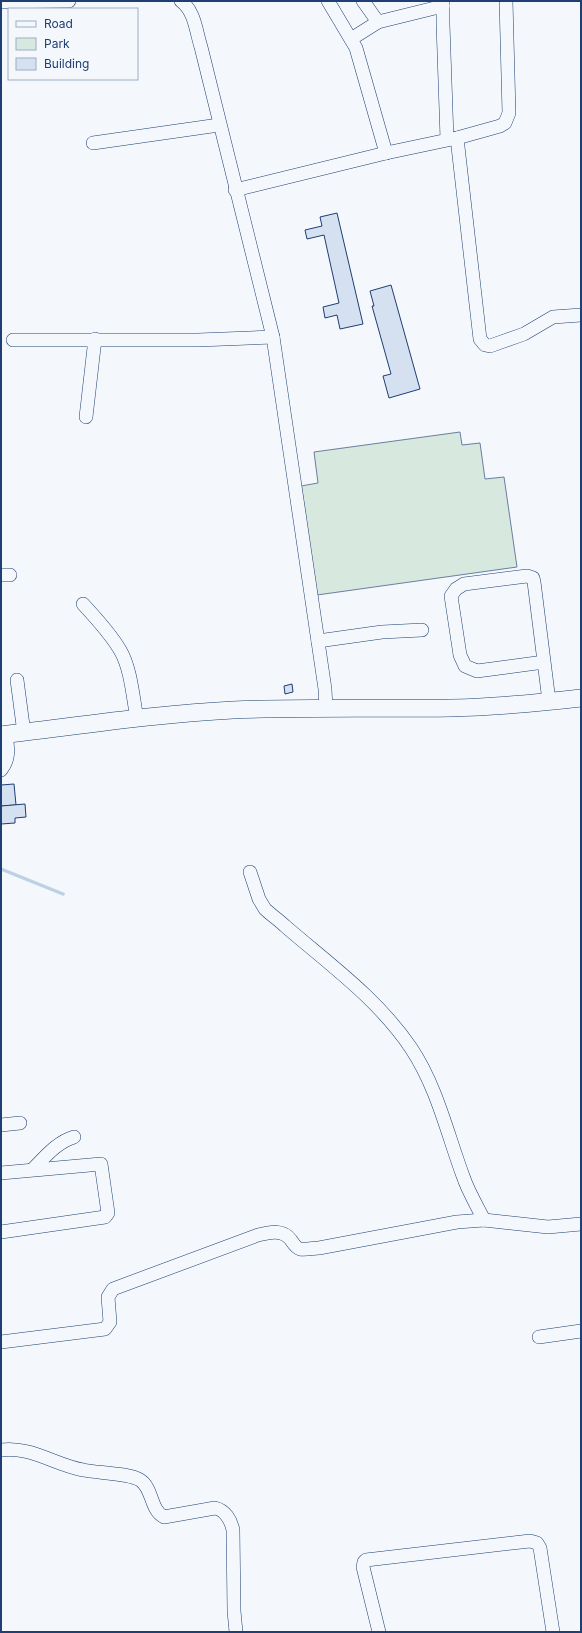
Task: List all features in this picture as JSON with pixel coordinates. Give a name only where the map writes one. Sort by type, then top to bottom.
[{"type":"main road","points":[[4,735],[228,710],[452,708],[549,702],[581,698]]},
{"type":"street","points":[[1,2],[69,1]]},
{"type":"street","points":[[181,1],[192,14],[273,337],[325,689],[326,708]]},
{"type":"street","points":[[328,1],[351,38],[389,152]]},
{"type":"street","points":[[363,1],[378,22]]},
{"type":"street","points":[[235,190],[389,152],[452,139],[500,126],[508,118],[509,113],[506,1]]},
{"type":"street","points":[[351,38],[378,22],[443,3],[452,139],[480,339],[482,343],[490,346],[524,334],[553,317],[581,315]]},
{"type":"street","points":[[93,143],[219,125]]},
{"type":"street","points":[[13,340],[198,340],[273,337]]},
{"type":"street","points":[[86,417],[95,339]]},
{"type":"street","points":[[544,662],[477,671],[466,666],[460,655],[451,596],[456,589],[464,584],[526,576],[533,578],[544,662],[549,702]]},
{"type":"street","points":[[83,604],[103,626],[121,650],[126,666],[137,719]]},
{"type":"street","points":[[318,641],[382,632],[422,630]]},
{"type":"street","points":[[17,680],[24,733]]},
{"type":"street","points":[[1,770],[5,766],[9,754],[4,735]]},
{"type":"street","points":[[250,872],[264,909],[336,969],[375,1005],[399,1031],[411,1048],[424,1069],[445,1120],[463,1178],[484,1220]]},
{"type":"street","points":[[1,1125],[20,1123]]},
{"type":"street","points":[[33,1169],[56,1146],[74,1137]]},
{"type":"street","points":[[1,1173],[101,1164],[107,1216],[1,1232],[1,1227]]},
{"type":"street","points":[[1,1342],[105,1329],[110,1322],[108,1297],[113,1289],[258,1235],[281,1233],[289,1237],[297,1247],[304,1249],[320,1248],[457,1222],[484,1220],[548,1227],[581,1224]]},
{"type":"street","points":[[539,1337],[581,1331]]},
{"type":"street","points":[[1,1450],[14,1448],[82,1470],[139,1479],[147,1488],[157,1512],[164,1517],[215,1508],[222,1511],[230,1520],[233,1530],[234,1611],[236,1632]]},
{"type":"street","points":[[379,1632],[363,1567],[366,1560],[530,1541],[537,1543],[540,1548],[553,1632]]},
{"type":"green space","points":[[460,432],[462,445],[480,443],[485,479],[504,477],[517,567],[317,595],[301,486],[318,483],[314,452]]},
{"type":"building","points":[[337,213],[363,324],[340,329],[337,315],[325,318],[323,307],[339,303],[324,235],[307,239],[305,230],[322,226],[320,217]]},
{"type":"building","points":[[391,285],[420,389],[389,398],[383,376],[391,374],[372,306],[374,306],[370,291]]},
{"type":"building","points":[[292,684],[293,692],[285,694],[284,686]]},
{"type":"building","points":[[14,784],[16,805],[1,806],[1,785]]},
{"type":"building","points":[[25,804],[26,817],[15,818],[15,823],[1,824],[1,806]]},
{"type":"waterway","points":[[1,869],[63,894]]}]
